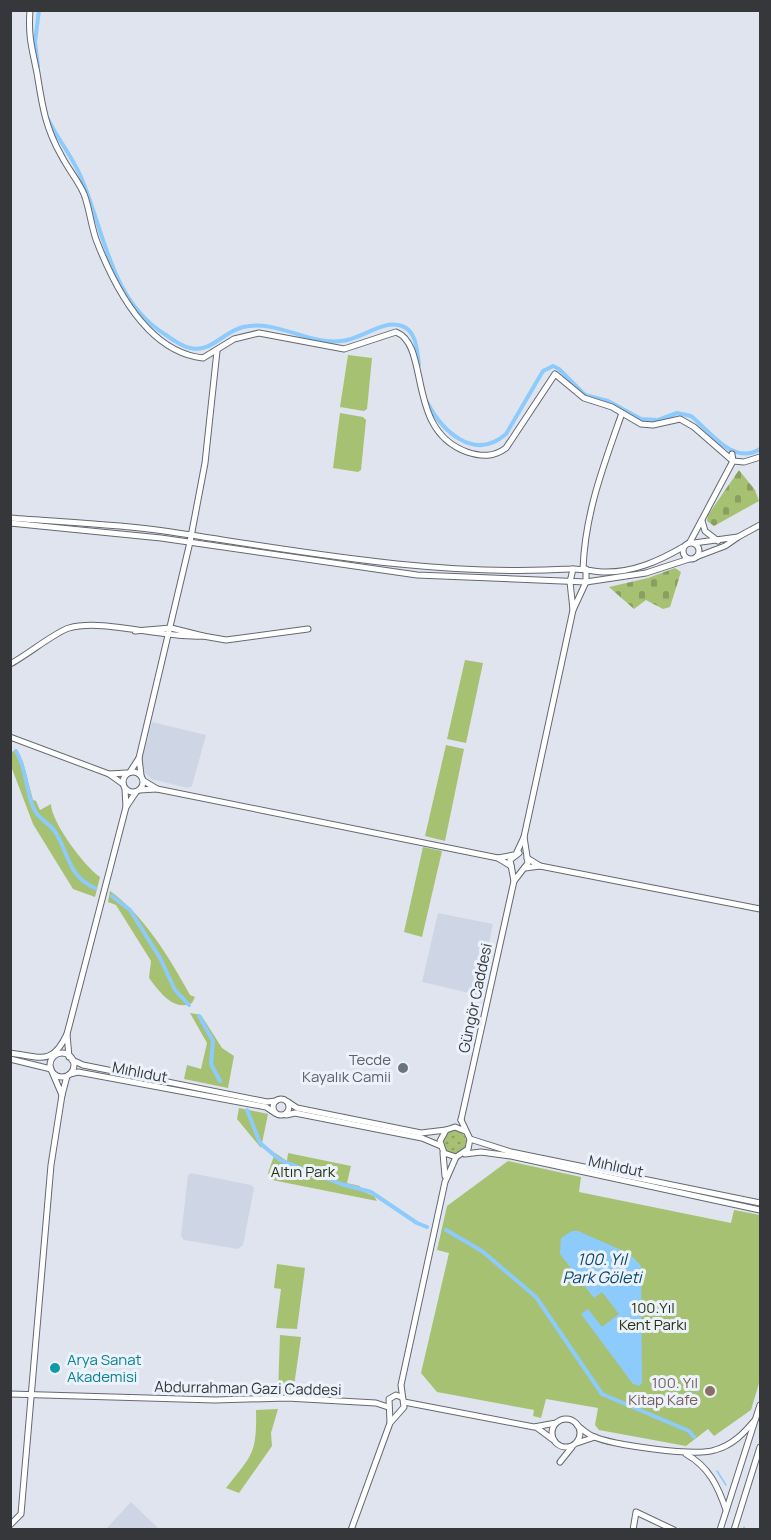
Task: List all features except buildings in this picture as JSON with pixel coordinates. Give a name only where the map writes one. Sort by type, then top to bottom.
[{"type":"street","points":[[30,10],[29,44],[46,125],[78,182],[98,244],[123,296],[137,316],[162,340],[183,352],[203,358],[215,367]]},
{"type":"street","points":[[203,358],[234,339],[259,333],[344,349],[387,334],[400,334],[413,348],[422,398],[442,437],[461,450],[475,455],[495,455],[506,447],[552,375],[559,376],[584,398],[622,413],[641,424],[653,425],[680,419],[694,427],[733,461],[744,462],[760,457]]},
{"type":"street","points":[[126,807],[124,786],[129,772],[139,758],[190,539],[205,463],[217,351]]},
{"type":"street","points":[[514,881],[512,867],[515,854],[524,837],[573,610],[586,582],[584,569],[586,532],[597,480],[622,413]]},
{"type":"street","points":[[692,543],[733,461],[732,454]]},
{"type":"street","points":[[10,518],[161,530],[190,539],[417,575],[570,582],[586,582],[646,573],[733,542],[760,525]]},
{"type":"street","points":[[702,519],[705,531],[719,541]]},
{"type":"street","points":[[10,523],[190,539],[404,566],[537,571],[627,570],[661,560],[692,543],[738,537]]},
{"type":"street","points":[[692,543],[699,550],[696,557]]},
{"type":"street","points":[[683,548],[684,555],[689,559]]},
{"type":"street","points":[[573,569],[570,582],[573,610]]},
{"type":"street","points":[[10,664],[70,628],[135,631],[169,636],[203,636]]},
{"type":"street","points":[[135,631],[171,628],[226,640],[308,629]]},
{"type":"street","points":[[10,737],[109,774],[124,786],[137,791],[157,789],[498,858],[512,867],[523,870],[540,866]]},
{"type":"street","points":[[62,1095],[52,1071],[54,1056],[60,1050],[67,1034],[126,807],[137,791],[142,778],[139,758]]},
{"type":"street","points":[[109,774],[129,772],[157,789]]},
{"type":"street","points":[[514,881],[523,870],[526,857],[524,837]]},
{"type":"street","points":[[498,858],[515,854],[526,857],[540,866],[760,909]]},
{"type":"street","name":"Güngör Caddesi","points":[[461,1120],[514,881]]},
{"type":"street","points":[[10,1525],[21,1514],[51,1165],[62,1095],[73,1067],[67,1034]]},
{"type":"street","points":[[10,1053],[40,1057],[63,1053],[71,1058]]},
{"type":"street","name":"Mıhlıdut","points":[[71,1058],[83,1065],[267,1102],[276,1101]]},
{"type":"street","points":[[10,1059],[52,1071],[59,1077],[68,1075]]},
{"type":"street","name":"Mıhlıdut","points":[[68,1075],[78,1072],[266,1107],[275,1113]]},
{"type":"street","points":[[456,1157],[422,1138],[295,1113],[286,1115],[275,1113],[273,1108],[276,1101],[280,1099],[297,1108],[421,1133],[449,1129],[465,1131]]},
{"type":"street","points":[[286,1115],[290,1107],[288,1102]]},
{"type":"street","points":[[351,1530],[390,1424],[400,1411],[403,1399],[401,1385],[445,1182],[456,1157],[465,1154],[470,1139],[461,1120],[441,1137],[445,1182]]},
{"type":"street","name":"Mıhlıdut","points":[[470,1139],[502,1150],[760,1203]]},
{"type":"street","name":"Mıhlıdut","points":[[465,1154],[481,1152],[511,1156],[760,1210]]},
{"type":"street","points":[[390,1424],[391,1397],[401,1385]]},
{"type":"street","name":"Abdurrahman Gazi Caddesi","points":[[10,1394],[215,1400],[287,1398],[376,1403],[400,1411]]},
{"type":"street","points":[[391,1397],[403,1399],[415,1406],[534,1427],[569,1419],[595,1437],[684,1454],[708,1452],[725,1447],[736,1440],[755,1420]]},
{"type":"street","name":"Abdurrahman Gazi Caddesi","points":[[376,1403],[391,1397]]},
{"type":"street","points":[[720,1530],[760,1405]]},
{"type":"street","points":[[400,1411],[415,1406]]},
{"type":"street","points":[[556,1423],[552,1430],[560,1462],[575,1445],[580,1434],[577,1425]]},
{"type":"street","points":[[534,1427],[563,1448],[595,1437]]},
{"type":"street","points":[[734,1530],[760,1447]]},
{"type":"street","points":[[684,1454],[699,1462],[712,1476],[726,1511]]},
{"type":"street","points":[[633,1530],[636,1512],[674,1530]]},
{"type":"shaded area","points":[[152,722],[206,735],[192,786],[188,788],[151,779],[145,773],[142,760]]},
{"type":"shaded area","points":[[438,913],[493,924],[478,995],[422,982]]},
{"type":"shaded area","points":[[191,1173],[251,1185],[254,1188],[243,1245],[238,1249],[184,1240],[181,1236],[188,1175]]},
{"type":"shaded area","points":[[131,1502],[159,1529],[106,1529]]},
{"type":"green space","points":[[348,355],[372,358],[367,409],[364,411],[340,407]]},
{"type":"green space","points":[[340,413],[363,417],[366,420],[361,470],[358,472],[333,468]]},
{"type":"green space","points":[[739,470],[755,490],[759,501],[714,526],[707,521],[708,515]]},
{"type":"green space","points":[[675,568],[681,572],[670,607],[663,609],[646,600],[634,609],[609,587],[648,578]]},
{"type":"green space","points":[[465,660],[483,663],[466,743],[447,739]]},
{"type":"green space","points":[[446,745],[464,749],[445,841],[425,836]]},
{"type":"green space","points":[[10,749],[12,752],[16,749],[23,762],[33,800],[36,801],[40,810],[51,804],[52,812],[70,844],[100,877],[95,897],[73,889],[33,824],[11,766]]},
{"type":"green space","points":[[423,847],[442,851],[422,937],[404,932]]},
{"type":"green space","points":[[110,891],[134,912],[155,938],[190,995],[195,997],[192,1003],[179,1005],[167,999],[149,978],[151,961],[116,905],[108,902]]},
{"type":"green space","points":[[190,1013],[201,1015],[222,1048],[234,1056],[228,1088],[184,1079],[187,1065],[201,1069],[207,1043]]},
{"type":"green space","points":[[239,1108],[268,1114],[261,1148],[237,1119]]},
{"type":"green space","points":[[454,1130],[459,1131],[465,1137],[465,1147],[459,1153],[454,1154],[449,1153],[443,1147],[442,1142],[443,1137],[449,1131]]},
{"type":"green space","name":"Altın Park","points":[[275,1153],[287,1161],[288,1153],[351,1166],[347,1183],[360,1186],[359,1190],[374,1196],[377,1201],[272,1180],[268,1173]]},
{"type":"green space","name":"100.Yıl Kent Parkı","points":[[508,1161],[581,1177],[579,1192],[731,1223],[734,1210],[760,1215],[760,1380],[751,1410],[714,1436],[708,1429],[686,1446],[599,1430],[595,1425],[598,1408],[546,1399],[541,1418],[533,1416],[534,1410],[437,1392],[421,1373],[449,1253],[437,1250],[447,1206]]},
{"type":"green space","points":[[277,1264],[305,1268],[297,1329],[276,1328],[281,1289],[274,1288]]},
{"type":"green space","points":[[280,1335],[301,1337],[293,1393],[278,1392]]},
{"type":"green space","points":[[278,1409],[271,1433],[272,1446],[239,1493],[226,1488],[251,1453],[254,1445],[256,1410]]},
{"type":"water","name":"100. Yıl Park Göleti","points":[[572,1231],[578,1231],[630,1254],[641,1266],[642,1383],[639,1386],[633,1384],[581,1314],[588,1309],[602,1327],[619,1314],[602,1292],[594,1298],[560,1254],[561,1238]]},
{"type":"waterway","points":[[38,67],[35,42],[39,10]]},
{"type":"waterway","points":[[48,119],[80,174],[112,266],[122,286],[133,305],[148,321],[174,341],[190,348],[204,348],[236,330],[255,325],[268,326],[316,339],[341,341],[349,340],[379,327],[394,325],[402,326],[411,332],[419,365]]},
{"type":"waterway","points":[[427,402],[441,423],[460,439],[471,444],[482,445],[494,442],[506,434],[543,371],[553,366],[559,369],[585,395],[608,401],[641,419],[658,420],[677,413],[691,416],[723,445],[732,450],[750,453],[760,449]]},
{"type":"waterway","points":[[16,751],[23,766],[29,795],[36,813],[56,833],[75,872],[95,888]]},
{"type":"waterway","points":[[112,896],[130,910],[160,958],[175,990],[189,1005]]},
{"type":"waterway","points":[[199,1016],[213,1041],[211,1064],[220,1081]]},
{"type":"waterway","points":[[247,1110],[260,1143],[280,1160],[341,1184],[371,1192],[417,1223],[427,1227]]},
{"type":"waterway","points":[[446,1230],[482,1251],[536,1297],[602,1394],[689,1431],[694,1437]]},
{"type":"waterway","points":[[717,1471],[726,1485]]},
{"type":"place","name":"Tecde Kayalık Camii","points":[[403,1068]]},
{"type":"place","name":"Arya Sanat Akademisi","points":[[55,1368]]},
{"type":"place","name":"100. Yıl Kitap Kafe","points":[[710,1391]]}]
